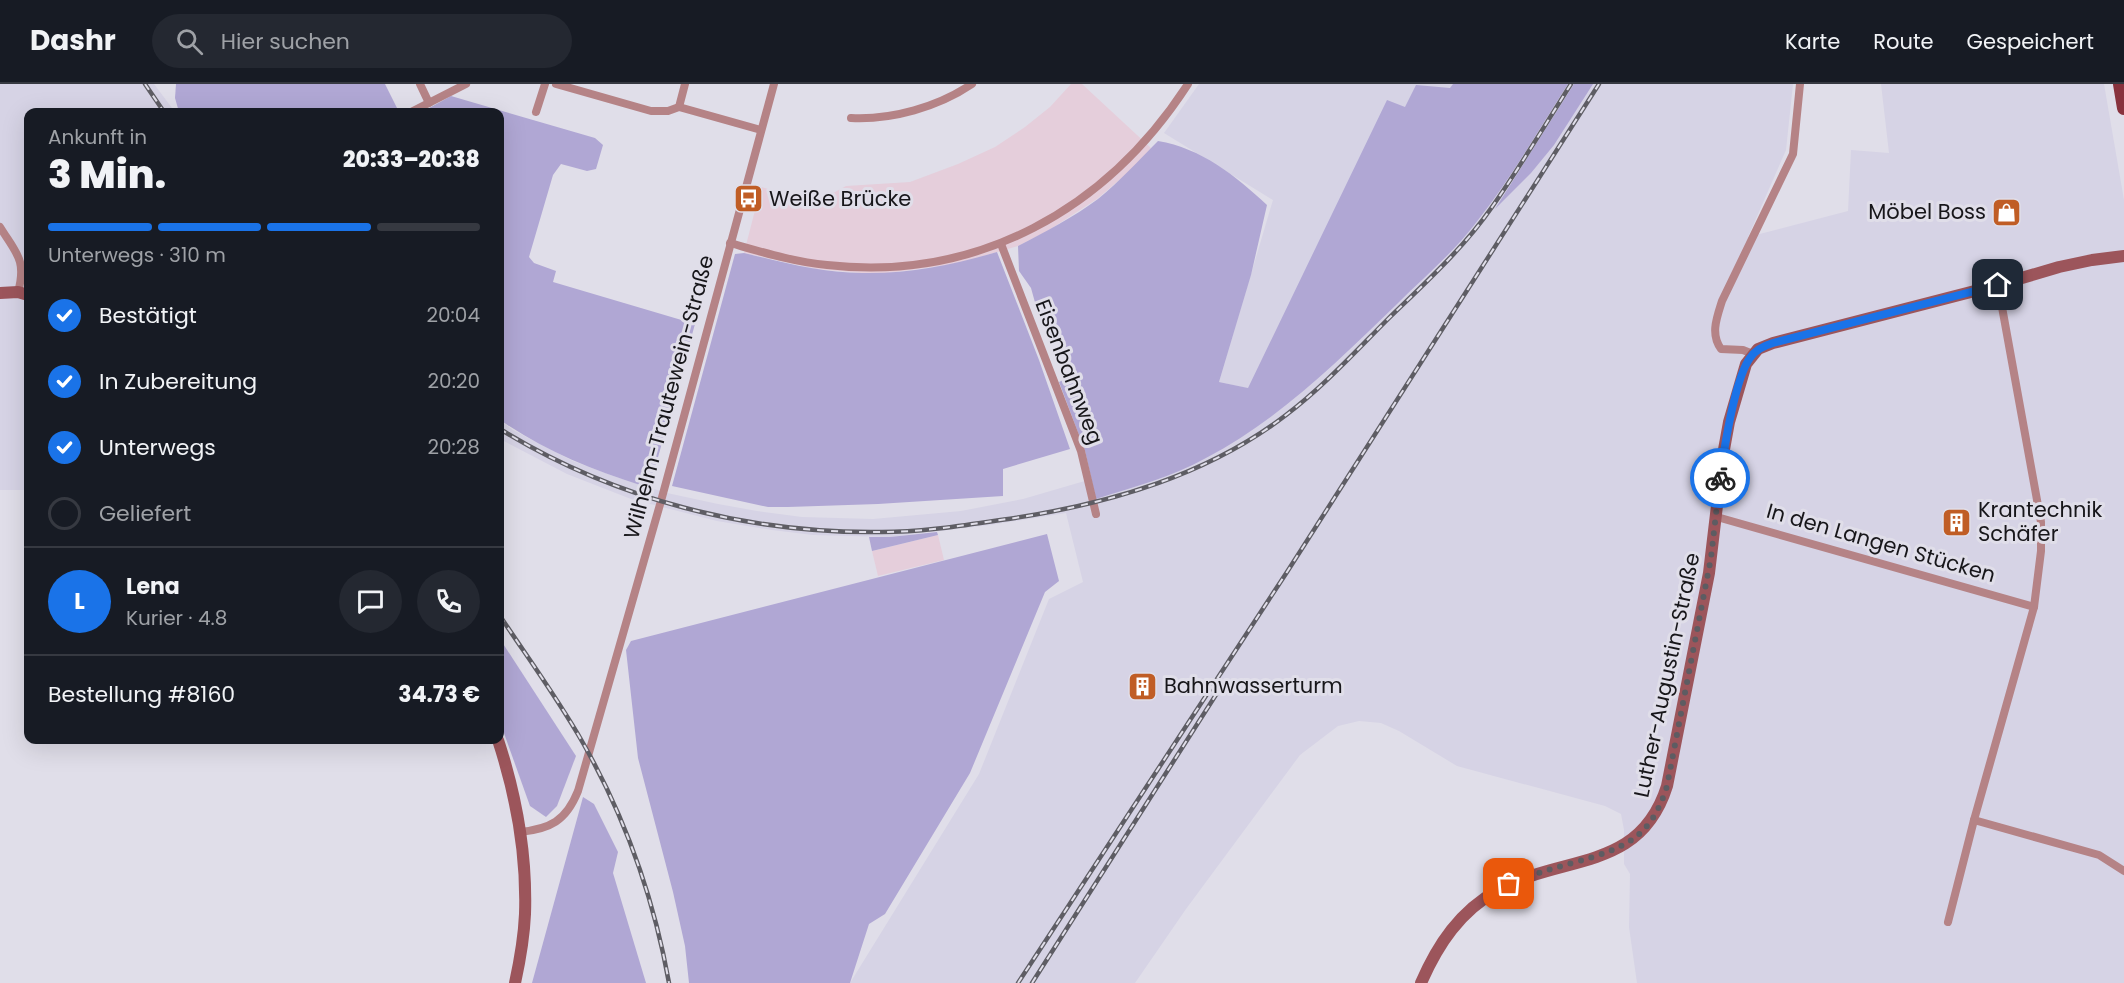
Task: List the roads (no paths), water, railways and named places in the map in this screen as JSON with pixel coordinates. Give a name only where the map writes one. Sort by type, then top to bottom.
[{"type":"main road","points":[[2120,84],[2124,108]]},
{"type":"street","points":[[420,84],[429,103]]},
{"type":"street","points":[[419,108],[466,84]]},
{"type":"street","points":[[536,112],[544,84]]},
{"type":"street","points":[[556,84],[585,87],[651,111],[668,111],[679,107],[761,130]]},
{"type":"street","points":[[679,107],[685,84]]},
{"type":"street","name":"Wilhelm-Trautewein-Straße","points":[[520,832],[543,829],[558,820],[574,800],[580,783],[662,496],[774,84]]},
{"type":"street","points":[[851,118],[904,114],[940,101],[972,84]]},
{"type":"street","points":[[730,243],[803,262],[854,267],[923,265],[955,259],[1001,244],[1066,209],[1112,176],[1149,138],[1188,84]]},
{"type":"street","points":[[1800,84],[1793,154],[1722,301],[1714,333],[1716,343],[1721,349],[1743,350],[1753,354],[1765,345],[2059,267],[2122,254]]},
{"type":"street","points":[[0,227],[22,262],[23,294],[0,293]]},
{"type":"street","name":"Eisenbahnweg","points":[[1001,244],[1081,451],[1096,514]]},
{"type":"street","points":[[1948,922],[2034,607],[2041,551],[2041,522],[1998,285]]},
{"type":"street","name":"Luther-Augustin-Straße","points":[[1421,983],[1445,937],[1463,916],[1484,898],[1522,879],[1614,851],[1637,837],[1658,812],[1672,763],[1708,573],[1717,517],[1723,455],[1743,371],[1753,354]]},
{"type":"street","name":"In den Langen Stücken","points":[[1717,517],[2034,607]]},
{"type":"street","points":[[499,744],[520,832],[525,909],[515,983]]},
{"type":"street","points":[[1974,820],[2099,855],[2124,871]]},
{"type":"railway","points":[[145,84],[161,108]]},
{"type":"railway","points":[[504,431],[543,454],[635,493],[684,508],[782,527],[882,532],[932,529],[1051,512],[1122,495],[1191,470],[1224,454],[1256,436],[1286,415],[1326,381],[1443,266],[1469,237],[1502,192],[1571,84]]},
{"type":"railway","points":[[1018,983],[1287,572],[1599,84]]},
{"type":"railway","points":[[504,622],[573,727],[612,800],[625,829],[646,890],[669,983]]},
{"type":"railway","points":[[1032,983],[1219,690]]},
{"type":"place","name":"Weiße Brücke","points":[[748,199]]},
{"type":"place","name":"Möbel Boss","points":[[2007,212]]},
{"type":"place","name":"Krantechnik Schäfer","points":[[1957,522]]},
{"type":"place","name":"Bahnwasserturm","points":[[1143,686]]}]
